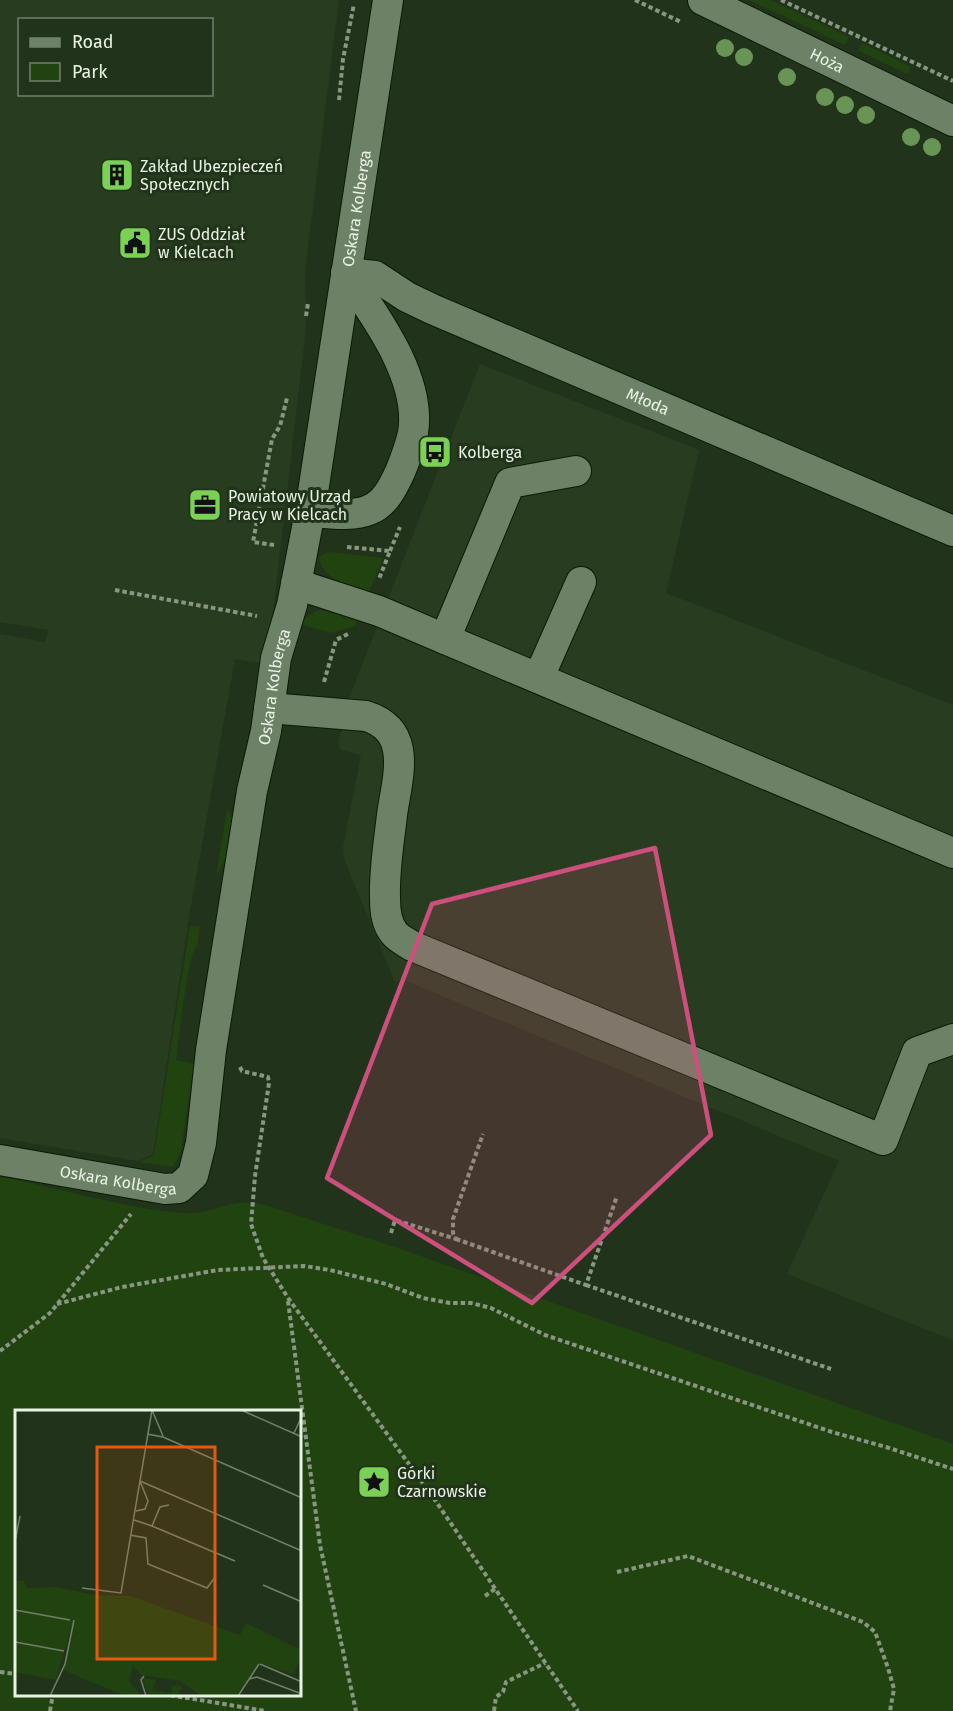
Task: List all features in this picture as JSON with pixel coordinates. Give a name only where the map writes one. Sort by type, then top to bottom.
[{"type":"street","name":"Oskara Kolberga","points":[[0,1160],[165,1189],[179,1188],[193,1175],[252,791],[266,731],[276,658],[296,584],[310,512],[388,0]]},
{"type":"street","name":"Hoża","points":[[702,0],[953,121]]},
{"type":"street","points":[[310,512],[356,513],[369,510],[384,501],[402,467],[413,432],[413,406],[400,360],[388,336],[346,273]]},
{"type":"street","name":"Młoda","points":[[346,273],[375,276],[407,297],[432,309],[953,531]]},
{"type":"street","points":[[445,639],[510,483],[576,471]]},
{"type":"street","points":[[538,677],[581,582]]},
{"type":"street","points":[[296,584],[368,608],[538,677],[953,853]]},
{"type":"street","points":[[269,708],[366,716],[385,725],[393,735],[400,762],[386,867],[385,905],[393,932],[412,946],[883,1140],[917,1052],[953,1039]]},
{"type":"path","points":[[781,0],[953,81]]},
{"type":"path","points":[[390,551],[404,518]]},
{"type":"path","points":[[269,555],[271,545]]},
{"type":"path","points":[[115,590],[258,616],[260,606]]},
{"type":"path","points":[[305,711],[326,680],[336,640],[342,635],[360,630],[368,608]]},
{"type":"path","points":[[241,1058],[242,1071],[267,1077],[269,1083],[255,1176],[251,1224],[263,1258],[288,1298],[433,1497],[578,1711]]},
{"type":"path","points":[[456,1239],[453,1233],[453,1219],[483,1134]]},
{"type":"path","points":[[0,1351],[50,1313],[118,1231],[150,1186]]},
{"type":"path","points":[[586,1285],[617,1196]]},
{"type":"path","points":[[391,1233],[395,1220],[831,1369]]},
{"type":"path","points":[[57,1304],[122,1287],[208,1271],[304,1266],[330,1270],[386,1284],[423,1298],[450,1304],[471,1304],[491,1308],[545,1335],[832,1432],[953,1469]]},
{"type":"path","points":[[288,1298],[320,1545],[357,1711]]},
{"type":"path","points":[[616,1572],[688,1556],[863,1622],[875,1632],[888,1668],[894,1689],[890,1711]]},
{"type":"path","points":[[485,1596],[495,1589]]},
{"type":"path","points":[[494,1711],[496,1697],[503,1692],[506,1682],[545,1663]]},
{"type":"path","points":[[0,1672],[15,1674]]},
{"type":"path","points":[[50,1711],[53,1696]]},
{"type":"path","points":[[170,1696],[266,1711]]},
{"type":"path","points":[[214,1711],[215,1703]]},
{"type":"highlighted area","points":[[655,848],[711,1135],[532,1303],[327,1178],[432,904]]},
{"type":"shaded area","points":[[0,0],[339,0],[305,272],[306,328],[267,664],[235,659],[189,917],[153,1154],[138,1161],[0,1138],[0,634],[45,642],[49,630],[0,622]]},
{"type":"shaded area","points":[[480,364],[699,450],[666,593],[953,705],[953,1340],[787,1274],[839,1161],[406,981],[395,982],[344,859],[343,848],[361,755],[341,750],[338,743],[348,701]]},
{"type":"green space","points":[[749,0],[770,0],[849,37],[845,45]]},
{"type":"green space","points":[[862,43],[911,67],[907,74],[858,50]]},
{"type":"green space","points":[[328,552],[383,558],[369,592],[338,581],[325,571],[319,557]]},
{"type":"green space","points":[[322,610],[357,621],[355,626],[332,633],[302,625],[310,614]]},
{"type":"green space","points":[[227,809],[233,824],[233,833],[228,852],[216,876]]},
{"type":"green space","points":[[190,926],[200,927],[187,981],[176,1060],[194,1064],[181,1151],[173,1167],[138,1162],[154,1155]]},
{"type":"green space","points":[[0,1178],[19,1180],[132,1206],[181,1213],[202,1212],[239,1203],[262,1204],[395,1247],[953,1444],[953,1711],[0,1711]]},
{"type":"place","name":"Zakład Ubezpieczeń Społecznych","points":[[117,175]]},
{"type":"place","name":"ZUS Oddział w Kielcach","points":[[135,243]]},
{"type":"place","name":"Kolberga","points":[[435,452]]},
{"type":"place","name":"Powiatowy Urząd Pracy w Kielcach","points":[[205,505]]},
{"type":"place","name":"Górki Czarnowskie","points":[[374,1482]]}]
